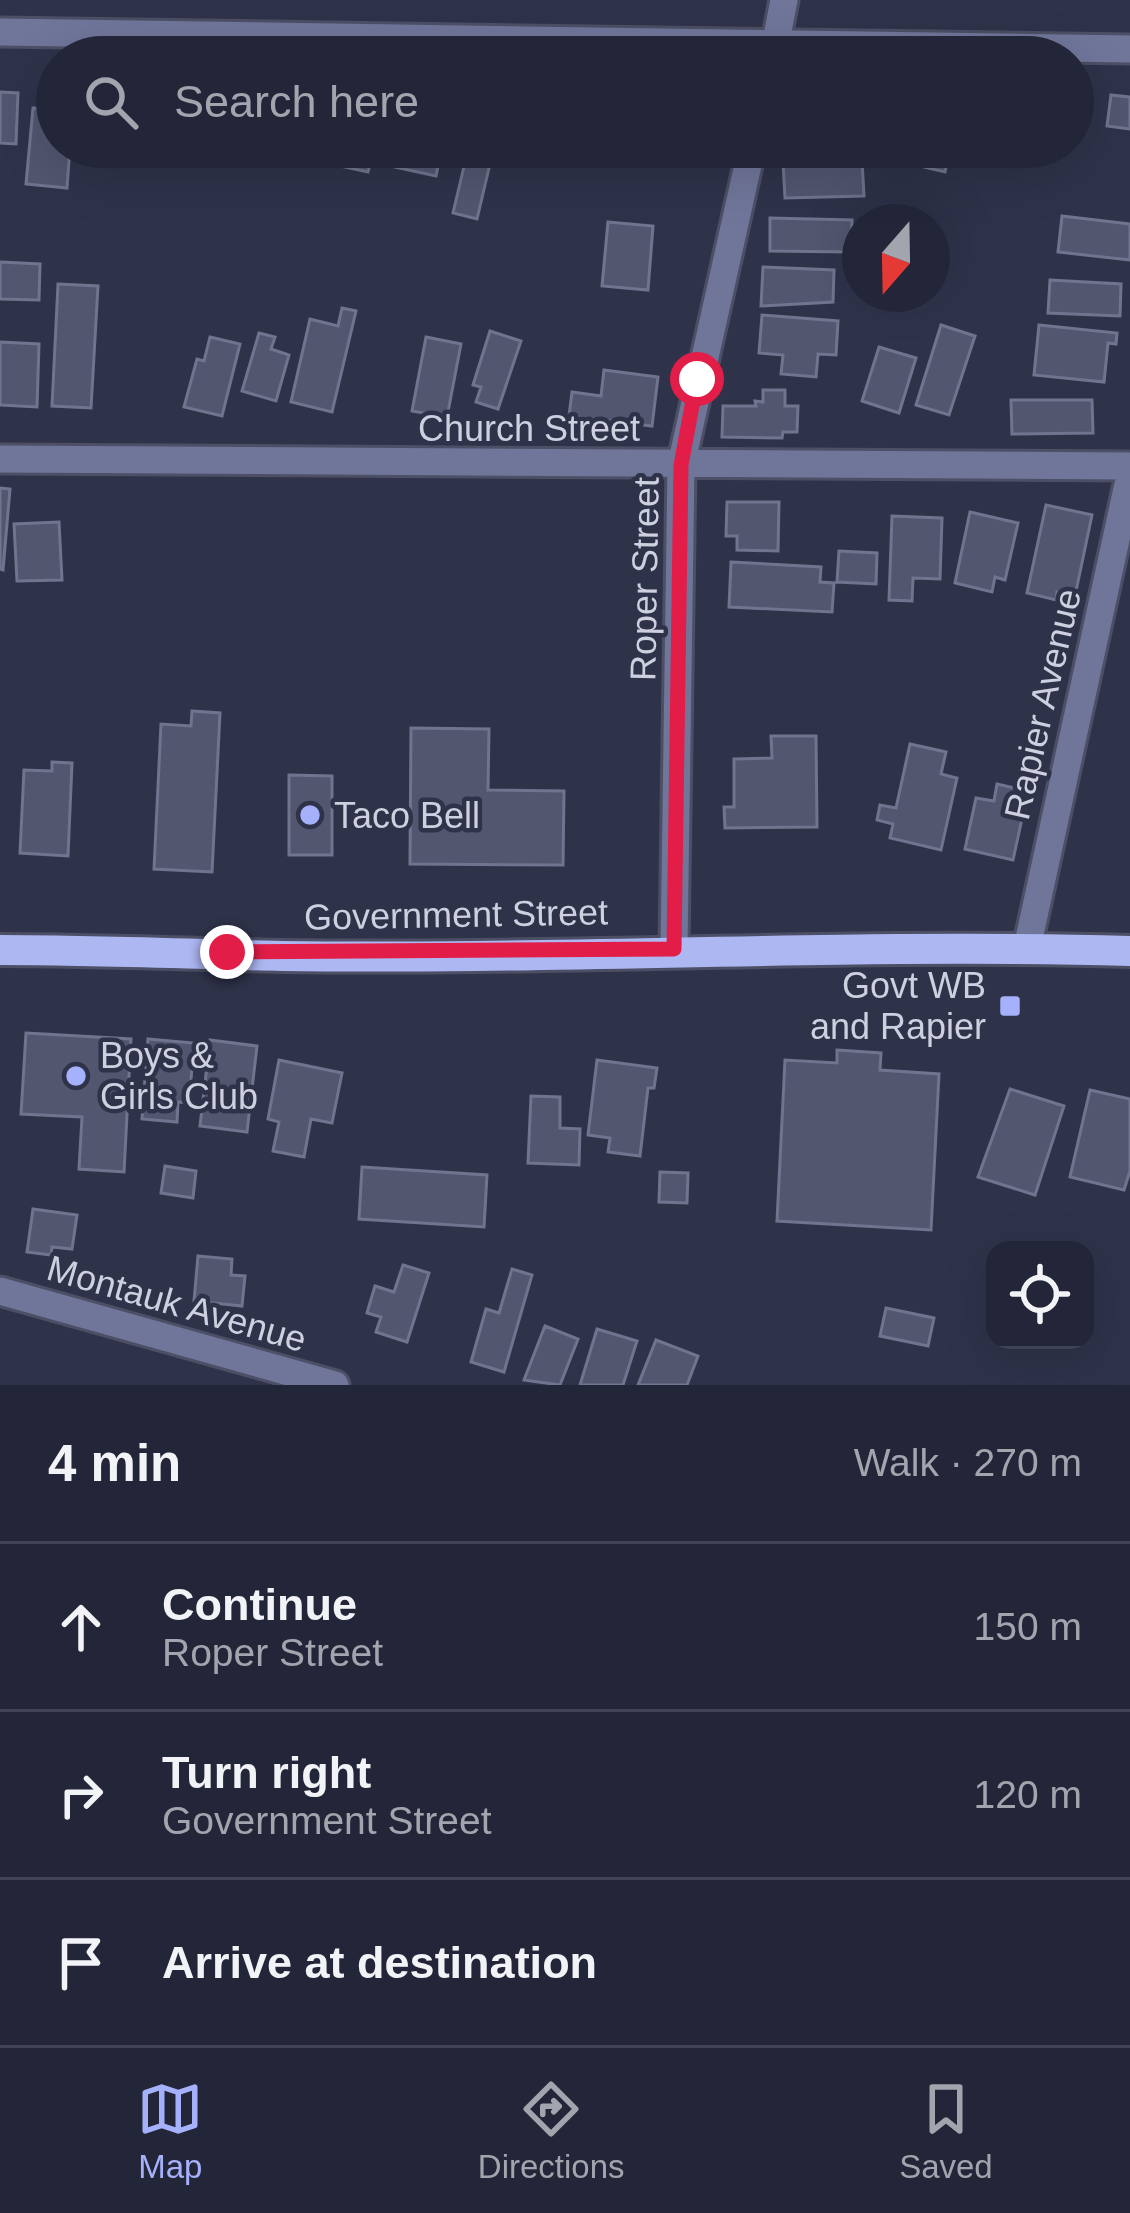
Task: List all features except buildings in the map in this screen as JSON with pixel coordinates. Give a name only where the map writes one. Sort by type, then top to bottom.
[{"type":"main road","name":"Government Street","points":[[0,950],[175,949],[280,956],[674,949],[1130,951]]},
{"type":"street","points":[[777,36],[784,0]]},
{"type":"street","points":[[0,32],[163,36]]},
{"type":"street","points":[[1094,50],[1130,50]]},
{"type":"street","name":"Roper Street","points":[[674,949],[681,465],[747,168]]},
{"type":"street","name":"Church Street","points":[[0,459],[1130,466]]},
{"type":"street","name":"Rapier Avenue","points":[[1027,948],[1130,475]]},
{"type":"street","name":"Montauk Avenue","points":[[0,1291],[335,1385]]},
{"type":"place","name":"Taco Bell","points":[[310,815]]},
{"type":"place","name":"Govt WB and Rapier","points":[[1010,1006]]},
{"type":"place","name":"Boys & Girls Club","points":[[76,1076]]},
{"type":"route","points":[[227,952],[280,956],[674,949],[681,465],[697,379]]}]
